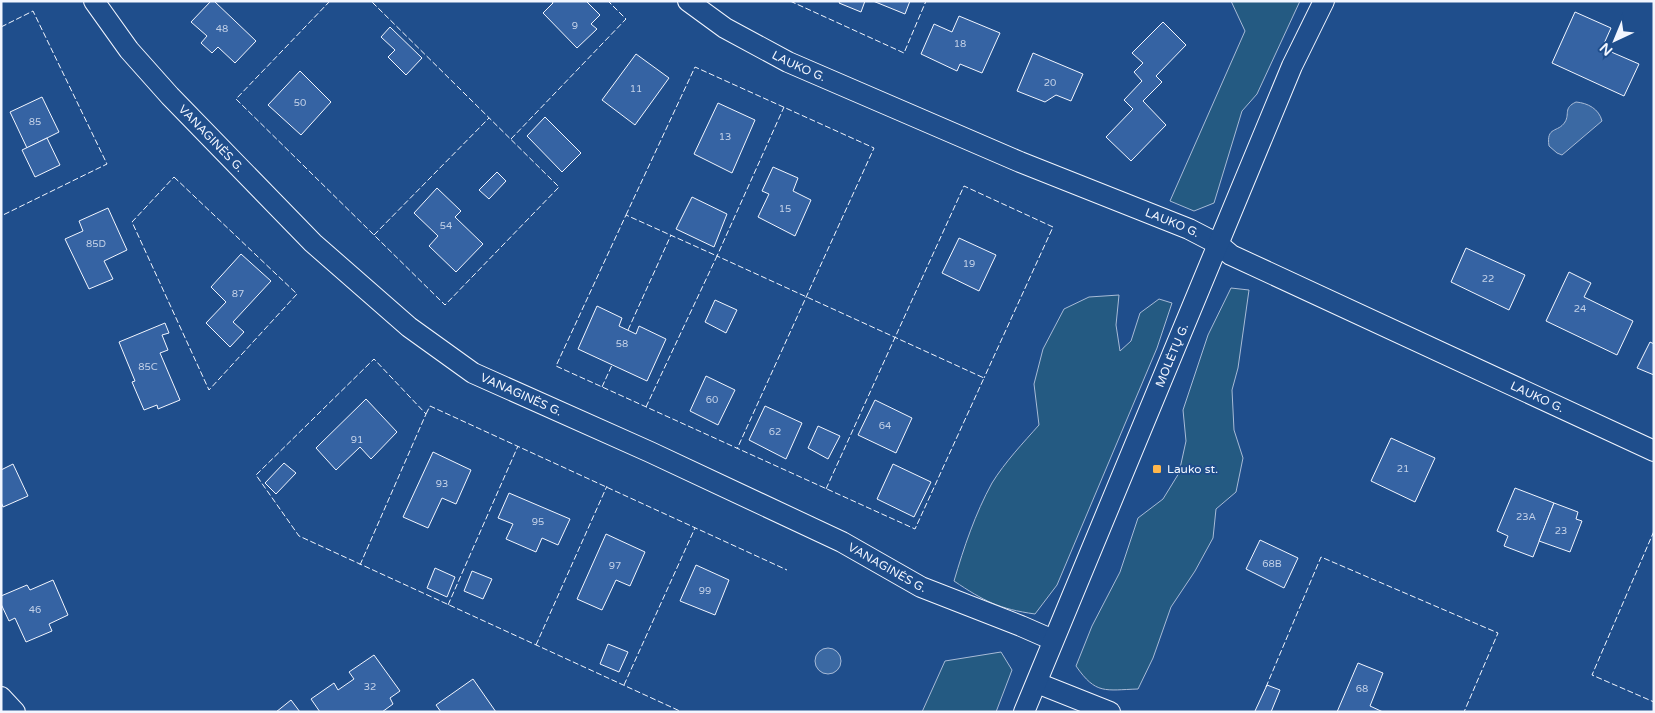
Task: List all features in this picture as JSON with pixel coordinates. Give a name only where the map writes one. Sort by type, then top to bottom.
[{"type":"street","name":"VANAGINĖS G.","points":[[94,1],[129,50],[170,96],[314,243],[409,327],[473,373],[650,452],[842,542],[921,587],[1053,640]]},
{"type":"street","name":"LAUKO G.","points":[[688,1],[725,28],[788,62],[1020,162],[1189,229],[1218,244],[1231,255],[1654,451]]},
{"type":"street","name":"MOLĖTŲ G.","points":[[1024,712],[1292,66],[1324,1]]},
{"type":"street","points":[[1037,683],[1110,712]]},
{"type":"street","points":[[1,697],[15,712]]},
{"type":"shaded area","points":[[1231,1],[1300,1],[1257,94],[1242,111],[1214,203],[1194,211],[1170,201],[1245,31]]},
{"type":"shaded area","points":[[1576,102],[1592,107],[1601,117],[1602,121],[1562,155],[1549,146],[1549,135],[1565,122],[1568,109]]},
{"type":"shaded area","points":[[1231,288],[1249,290],[1238,368],[1232,390],[1234,430],[1243,458],[1236,492],[1216,509],[1213,538],[1195,571],[1171,607],[1153,658],[1138,689],[1102,689],[1089,682],[1076,666],[1092,626],[1120,572],[1138,518],[1163,499],[1179,473],[1186,441],[1183,410],[1208,335]]},
{"type":"shaded area","points":[[1119,295],[1116,325],[1120,351],[1131,341],[1140,313],[1159,299],[1172,303],[1157,348],[1057,585],[1035,614],[1001,607],[974,594],[954,581],[970,531],[997,475],[1039,425],[1034,384],[1043,349],[1064,309],[1089,297]]},
{"type":"shaded area","points":[[828,648],[837,652],[841,661],[837,670],[828,674],[819,670],[815,661],[819,652]]},
{"type":"shaded area","points":[[1001,652],[1012,670],[996,712],[922,712],[945,661]]},
{"type":"building","points":[[211,1],[214,1],[256,41],[235,63],[218,47],[212,53],[201,43],[207,36],[191,22]]},
{"type":"building","points":[[552,1],[586,1],[600,15],[591,24],[597,29],[577,48],[543,13],[553,3]]},
{"type":"building","points":[[840,1],[865,1],[861,12],[839,3]]},
{"type":"building","points":[[873,1],[910,1],[905,14]]},
{"type":"building","points":[[1575,12],[1611,28],[1602,48],[1639,64],[1624,96],[1552,63]]},
{"type":"building","points":[[959,16],[1000,33],[982,73],[960,64],[957,71],[921,54],[934,24],[952,32]]},
{"type":"building","points":[[1163,22],[1186,45],[1156,76],[1162,82],[1143,101],[1166,125],[1131,161],[1106,137],[1133,109],[1124,100],[1142,81],[1134,72],[1143,63],[1132,53]]},
{"type":"building","points":[[390,27],[422,58],[406,75],[388,57],[395,50],[381,37]]},
{"type":"building","points":[[1033,53],[1083,74],[1071,101],[1056,95],[1045,102],[1017,91]]},
{"type":"building","points":[[636,54],[669,78],[635,125],[602,100]]},
{"type":"building","points":[[300,71],[331,102],[301,135],[268,105]]},
{"type":"building","points":[[42,97],[59,132],[27,148],[10,112]]},
{"type":"building","points":[[718,103],[755,120],[732,173],[694,154]]},
{"type":"building","points":[[545,117],[581,153],[562,172],[527,136]]},
{"type":"building","points":[[47,138],[60,165],[35,177],[22,150]]},
{"type":"building","points":[[773,167],[798,178],[793,191],[811,200],[795,236],[758,217],[769,194],[762,191]]},
{"type":"building","points":[[497,172],[506,181],[489,199],[479,190]]},
{"type":"building","points":[[437,188],[461,211],[455,217],[483,244],[456,272],[429,246],[438,236],[414,213]]},
{"type":"building","points":[[692,197],[727,214],[714,247],[676,229]]},
{"type":"building","points":[[108,208],[127,250],[104,261],[113,279],[89,289],[65,239],[83,231],[79,221]]},
{"type":"building","points":[[959,238],[996,255],[979,291],[942,273]]},
{"type":"building","points":[[1466,248],[1525,275],[1509,310],[1451,282]]},
{"type":"building","points":[[241,254],[271,281],[233,322],[244,332],[230,347],[206,323],[226,302],[211,287]]},
{"type":"building","points":[[1569,272],[1591,283],[1584,297],[1633,321],[1617,355],[1546,321]]},
{"type":"building","points":[[715,300],[737,310],[726,333],[705,322]]},
{"type":"building","points":[[597,306],[622,318],[619,326],[636,334],[639,326],[666,339],[647,381],[578,349]]},
{"type":"building","points":[[165,323],[169,333],[162,335],[168,350],[160,353],[180,400],[158,409],[157,405],[144,410],[132,382],[135,381],[119,342]]},
{"type":"building","points":[[1650,342],[1654,344],[1654,375],[1637,368]]},
{"type":"building","points":[[706,376],[735,390],[718,425],[690,411]]},
{"type":"building","points":[[366,399],[397,432],[371,459],[360,447],[336,470],[316,448]]},
{"type":"building","points":[[875,400],[912,418],[896,453],[858,435]]},
{"type":"building","points":[[765,406],[802,423],[786,459],[749,440]]},
{"type":"building","points":[[818,426],[840,436],[828,459],[808,448]]},
{"type":"building","points":[[1391,438],[1435,458],[1415,502],[1371,481]]},
{"type":"building","points":[[433,452],[471,470],[456,504],[442,498],[428,528],[403,517]]},
{"type":"building","points":[[284,463],[296,473],[276,494],[265,483]]},
{"type":"building","points":[[13,464],[28,496],[3,507],[1,502],[1,470]]},
{"type":"building","points":[[893,464],[931,482],[914,517],[877,499]]},
{"type":"building","points":[[1515,488],[1554,503],[1533,557],[1504,546],[1508,536],[1497,531]]},
{"type":"building","points":[[509,493],[570,519],[558,545],[542,538],[536,552],[506,539],[513,524],[498,518]]},
{"type":"building","points":[[1554,503],[1578,512],[1576,519],[1582,521],[1570,552],[1539,541]]},
{"type":"building","points":[[606,534],[645,552],[630,586],[616,580],[602,610],[577,599]]},
{"type":"building","points":[[1260,540],[1298,558],[1284,588],[1246,569]]},
{"type":"building","points":[[696,565],[729,580],[715,615],[680,601]]},
{"type":"building","points":[[435,568],[455,577],[447,597],[427,588]]},
{"type":"building","points":[[472,571],[492,579],[483,599],[464,591]]},
{"type":"building","points":[[53,580],[68,615],[49,624],[52,631],[26,642],[15,618],[9,621],[1,604],[1,596],[27,585],[30,590]]},
{"type":"building","points":[[608,644],[628,652],[619,672],[600,664]]},
{"type":"building","points":[[374,655],[400,691],[390,698],[393,704],[382,712],[320,712],[311,699],[334,683],[338,690],[354,679],[349,672]]},
{"type":"building","points":[[1358,663],[1383,673],[1370,706],[1383,712],[1337,712]]},
{"type":"building","points":[[473,679],[496,712],[441,712],[436,705]]},
{"type":"building","points":[[1267,685],[1280,690],[1271,712],[1257,712],[1255,711]]},
{"type":"building","points":[[291,700],[300,712],[276,712]]},
{"type":"fence","points":[[330,1],[236,99],[445,305],[559,187],[371,1]]},
{"type":"fence","points":[[511,139],[626,19],[608,1]]},
{"type":"fence","points":[[790,1],[904,53],[926,1]]},
{"type":"fence","points":[[1,27],[33,11],[107,164],[1,216]]},
{"type":"fence","points":[[626,215],[695,67],[874,148],[737,449]]},
{"type":"fence","points":[[646,407],[717,256],[626,215],[556,366],[915,529],[984,378],[717,256],[784,107]]},
{"type":"fence","points":[[374,235],[489,118]]},
{"type":"fence","points":[[174,177],[297,294],[209,390],[132,222],[174,177]]},
{"type":"fence","points":[[826,489],[964,186],[1053,227],[984,378]]},
{"type":"fence","points":[[628,330],[671,235]]},
{"type":"fence","points":[[360,565],[426,414],[374,359],[256,475],[299,536],[682,712]]},
{"type":"fence","points":[[602,387],[612,365]]},
{"type":"fence","points":[[426,414],[430,406],[787,570]]},
{"type":"fence","points":[[448,605],[518,446]]},
{"type":"fence","points":[[536,645],[607,486]]},
{"type":"fence","points":[[624,685],[695,528]]},
{"type":"fence","points":[[1654,531],[1592,675],[1654,702]]},
{"type":"fence","points":[[1266,687],[1321,557],[1498,633],[1464,712]]},
{"type":"place","name":"Lauko st.","points":[[1157,469]]}]
